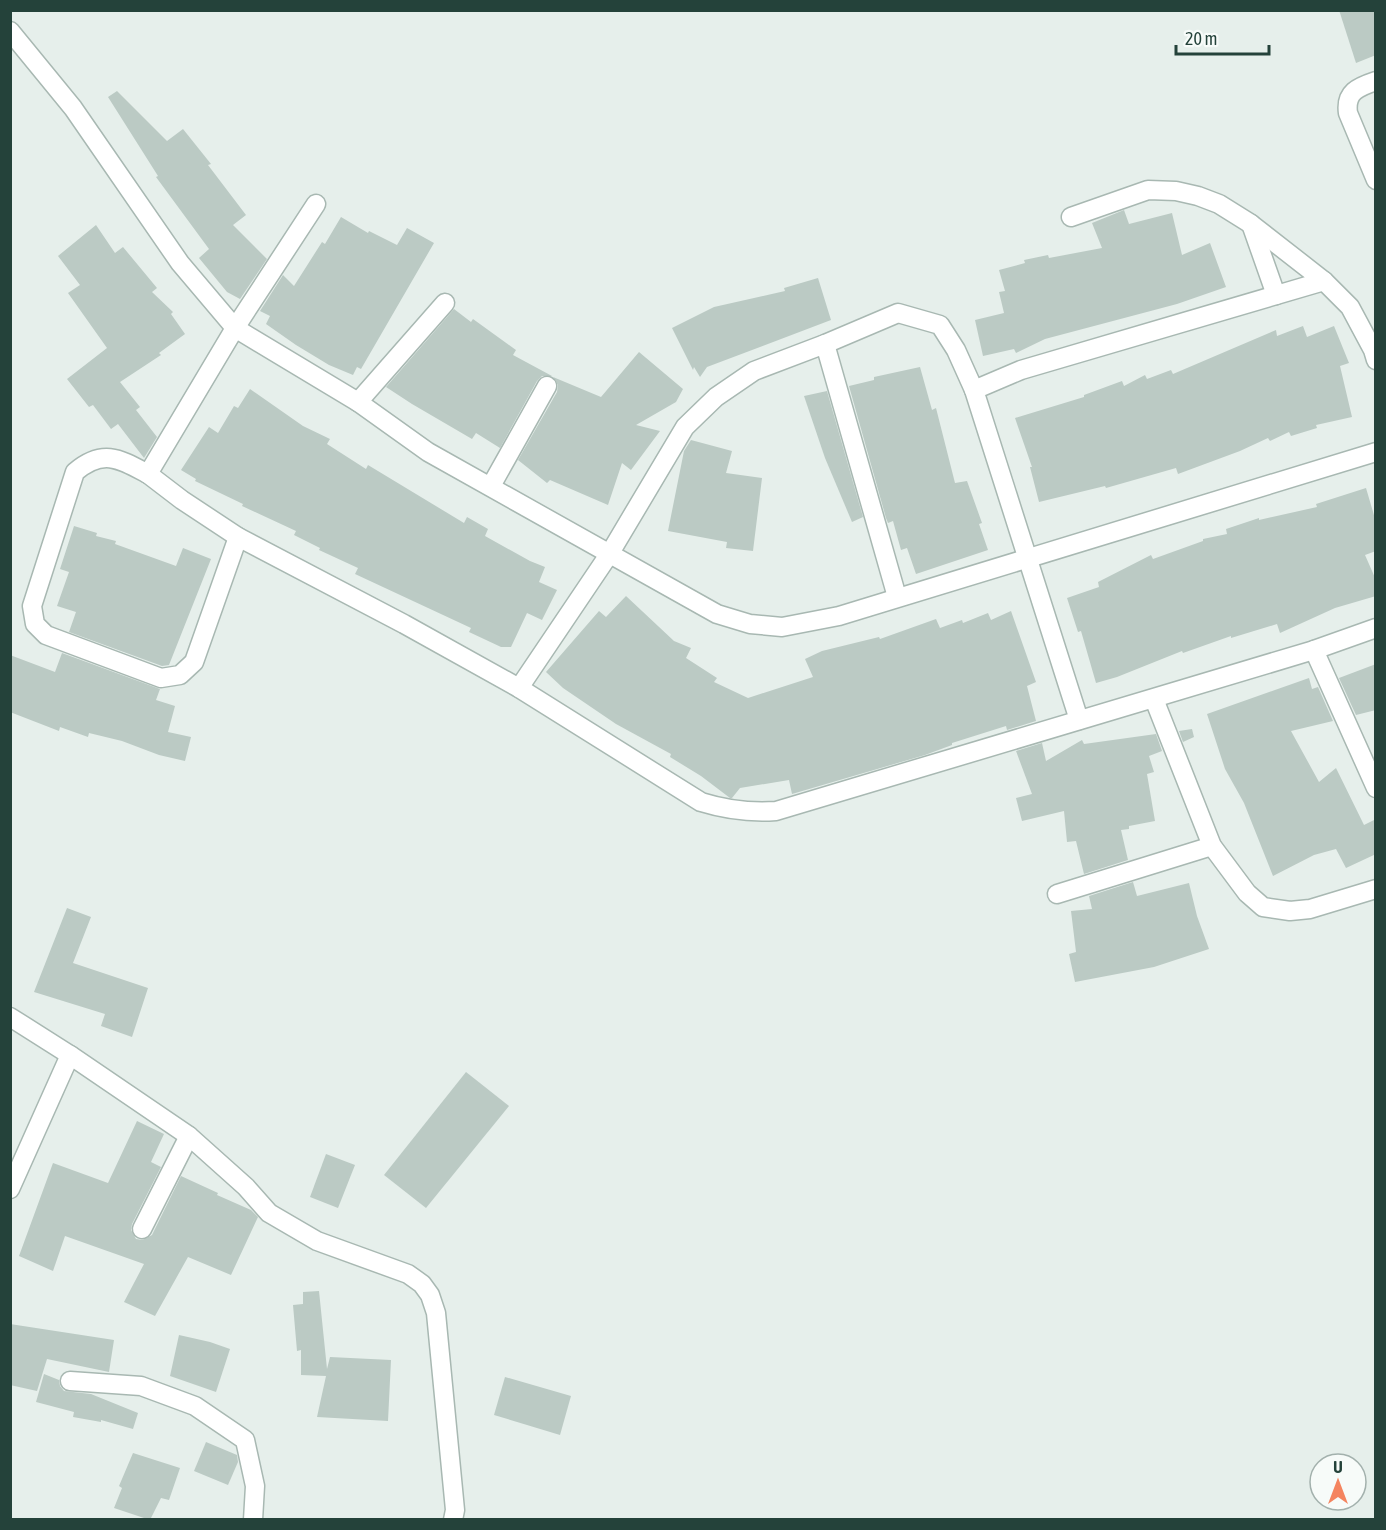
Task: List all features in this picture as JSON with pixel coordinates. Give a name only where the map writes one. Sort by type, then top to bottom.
[{"type":"street","points":[[10,31],[73,108],[180,263],[234,328],[358,402],[428,452],[717,614],[750,624],[782,627],[839,616],[1376,452]]},
{"type":"street","points":[[1376,81],[1356,88],[1347,106],[1376,180]]},
{"type":"street","points":[[1071,217],[1149,190],[1176,191],[1219,204],[1251,224],[1324,281],[1350,307],[1376,360]]},
{"type":"street","points":[[148,474],[234,328],[316,204]]},
{"type":"street","points":[[1251,224],[1276,295]]},
{"type":"street","points":[[974,390],[1021,370],[1324,281]]},
{"type":"street","points":[[358,402],[445,303]]},
{"type":"street","points":[[519,688],[609,553],[685,427],[716,397],[754,371],[898,313],[940,325],[956,351],[974,390],[1079,720]]},
{"type":"street","points":[[825,344],[897,597]]},
{"type":"street","points":[[491,486],[547,386]]},
{"type":"street","points":[[238,537],[194,662],[180,675],[160,678],[46,635],[35,624],[32,606],[75,472],[85,464],[107,458],[120,459],[148,474],[182,500],[238,537],[404,624],[519,688],[701,802],[727,810],[751,813],[776,811],[1154,699],[1314,650],[1376,628]]},
{"type":"street","points":[[1314,650],[1376,788]]},
{"type":"street","points":[[1154,699],[1212,846],[1247,893],[1263,907],[1290,911],[1310,909],[1376,890]]},
{"type":"street","points":[[1058,894],[1212,846]]},
{"type":"street","points":[[10,1017],[189,1136],[246,1188],[269,1213],[317,1241],[408,1274],[422,1284],[430,1295],[436,1313],[455,1510],[453,1520]]},
{"type":"street","points":[[10,1189],[70,1055]]},
{"type":"street","points":[[142,1229],[189,1136]]},
{"type":"street","points":[[70,1381],[141,1386],[195,1406],[245,1440],[255,1486],[253,1520]]},
{"type":"building","points":[[1339,10],[1376,10],[1376,55],[1356,63]]},
{"type":"building","points":[[117,91],[167,141],[183,129],[211,164],[208,165],[246,215],[233,225],[267,259],[240,299],[227,292],[199,258],[209,249],[156,177],[158,176],[108,97]]},
{"type":"building","points":[[1124,210],[1129,224],[1172,213],[1182,255],[1210,243],[1226,287],[1177,304],[1045,339],[1016,353],[1014,349],[983,356],[975,320],[1004,313],[999,292],[1005,291],[999,270],[1025,263],[1024,260],[1048,255],[1049,258],[1102,248],[1092,223]]},
{"type":"building","points":[[341,217],[368,233],[369,231],[397,245],[407,228],[434,243],[361,369],[357,367],[353,375],[329,365],[296,345],[266,324],[270,316],[260,311],[283,275],[294,286],[322,242],[325,244]]},
{"type":"building","points":[[96,225],[115,253],[123,247],[157,288],[152,292],[173,312],[171,314],[185,334],[159,353],[161,355],[120,382],[140,407],[136,410],[157,437],[144,458],[118,424],[111,429],[93,405],[89,407],[67,379],[107,348],[68,293],[80,285],[58,256]]},
{"type":"building","points":[[818,278],[831,320],[707,367],[700,377],[694,367],[693,370],[672,328],[714,307],[785,291],[784,288]]},
{"type":"building","points":[[454,309],[471,322],[473,319],[516,350],[513,355],[552,376],[542,376],[537,381],[500,448],[476,433],[472,439],[386,387]]},
{"type":"building","points":[[1303,326],[1307,337],[1334,326],[1349,363],[1340,366],[1352,417],[1316,425],[1317,428],[1291,436],[1289,432],[1270,441],[1268,438],[1178,474],[1176,468],[1106,488],[1105,486],[1039,502],[1030,467],[1032,467],[1015,418],[1084,397],[1084,395],[1122,381],[1124,386],[1145,375],[1147,379],[1171,370],[1173,374],[1276,330],[1277,336]]},
{"type":"building","points":[[639,352],[683,389],[676,402],[636,425],[660,431],[631,470],[622,463],[608,505],[550,480],[547,483],[518,460],[557,392],[558,385],[553,377],[601,397]]},
{"type":"building","points":[[920,367],[932,410],[936,408],[955,483],[967,481],[982,523],[979,524],[988,550],[916,574],[907,548],[901,550],[893,521],[888,523],[886,518],[849,386],[874,380],[874,377]]},
{"type":"building","points":[[250,389],[303,426],[330,439],[327,444],[366,469],[368,465],[464,523],[467,517],[488,529],[485,536],[545,567],[539,582],[557,590],[542,620],[527,613],[511,647],[501,647],[469,632],[471,628],[355,574],[358,568],[319,550],[320,548],[294,535],[296,531],[242,506],[243,504],[195,481],[196,479],[181,470],[209,427],[218,433],[234,406],[238,408]]},
{"type":"building","points":[[827,391],[863,517],[852,522],[825,458],[804,396]]},
{"type":"building","points":[[691,440],[732,451],[726,473],[762,478],[753,551],[726,548],[727,542],[668,531],[684,451]]},
{"type":"building","points":[[1366,488],[1376,522],[1376,551],[1365,555],[1376,580],[1376,596],[1335,608],[1280,633],[1277,624],[1231,638],[1231,636],[1183,653],[1182,651],[1096,683],[1081,631],[1078,632],[1067,598],[1099,587],[1098,582],[1151,555],[1153,559],[1203,541],[1203,539],[1227,534],[1226,529],[1259,518],[1259,520],[1317,507],[1316,504]]},
{"type":"building","points":[[74,526],[97,533],[96,536],[116,541],[115,544],[176,566],[183,548],[211,559],[169,665],[162,666],[69,632],[76,612],[57,606],[69,572],[60,569]]},
{"type":"building","points":[[626,596],[674,641],[691,648],[686,658],[717,678],[714,682],[748,698],[813,677],[805,659],[822,651],[879,637],[880,639],[936,619],[940,628],[962,620],[963,623],[988,613],[991,620],[1011,611],[1036,682],[1027,686],[1036,721],[1007,730],[1006,726],[952,743],[952,745],[925,755],[792,794],[789,780],[740,788],[730,798],[701,776],[670,757],[671,754],[616,724],[563,688],[546,672],[599,611],[606,617]]},
{"type":"building","points":[[62,653],[160,689],[156,700],[175,706],[168,732],[191,737],[185,761],[89,733],[88,737],[60,727],[59,731],[10,712],[10,655],[55,672]]},
{"type":"building","points":[[1376,664],[1376,710],[1356,715],[1339,678]]},
{"type":"building","points":[[1309,678],[1312,689],[1318,687],[1333,721],[1291,731],[1319,782],[1336,768],[1364,825],[1376,819],[1376,854],[1346,868],[1336,849],[1314,855],[1273,876],[1244,803],[1225,769],[1207,714]]},
{"type":"building","points":[[1192,729],[1194,737],[1183,742],[1179,731]]},
{"type":"building","points":[[1156,734],[1162,751],[1149,756],[1154,772],[1147,774],[1155,821],[1129,826],[1129,829],[1121,830],[1128,860],[1084,874],[1076,841],[1067,842],[1064,811],[1022,821],[1016,798],[1032,794],[1016,751],[1042,743],[1046,761],[1082,740],[1084,744]]},
{"type":"building","points":[[1133,882],[1137,896],[1189,883],[1197,916],[1209,949],[1154,967],[1075,982],[1069,954],[1076,952],[1071,911],[1092,909],[1089,896]]},
{"type":"building","points":[[67,908],[91,917],[73,963],[148,988],[132,1037],[101,1026],[105,1014],[34,992]]},
{"type":"building","points":[[466,1072],[509,1106],[426,1208],[384,1175]]},
{"type":"building","points":[[137,1121],[164,1134],[151,1162],[161,1167],[132,1224],[131,1230],[136,1239],[143,1240],[152,1235],[181,1176],[251,1210],[258,1217],[231,1275],[188,1257],[155,1316],[124,1302],[144,1264],[65,1236],[53,1271],[19,1256],[53,1163],[108,1183]]},
{"type":"building","points":[[326,1154],[355,1165],[338,1208],[310,1197]]},
{"type":"building","points":[[319,1291],[327,1369],[330,1357],[391,1360],[388,1421],[317,1417],[326,1376],[301,1375],[301,1350],[297,1351],[293,1305],[303,1304],[303,1292]]},
{"type":"building","points":[[10,1324],[114,1340],[109,1372],[47,1359],[37,1391],[10,1385]]},
{"type":"building","points":[[179,1335],[230,1349],[216,1392],[170,1376]]},
{"type":"building","points":[[44,1374],[59,1380],[64,1391],[91,1394],[138,1413],[133,1429],[101,1420],[101,1422],[73,1417],[74,1412],[36,1402]]},
{"type":"building","points":[[505,1377],[571,1396],[560,1435],[494,1415]]},
{"type":"building","points":[[206,1442],[237,1455],[238,1462],[228,1485],[194,1471]]},
{"type":"building","points":[[133,1453],[180,1468],[169,1500],[161,1498],[150,1520],[114,1508],[122,1488],[119,1486]]}]
